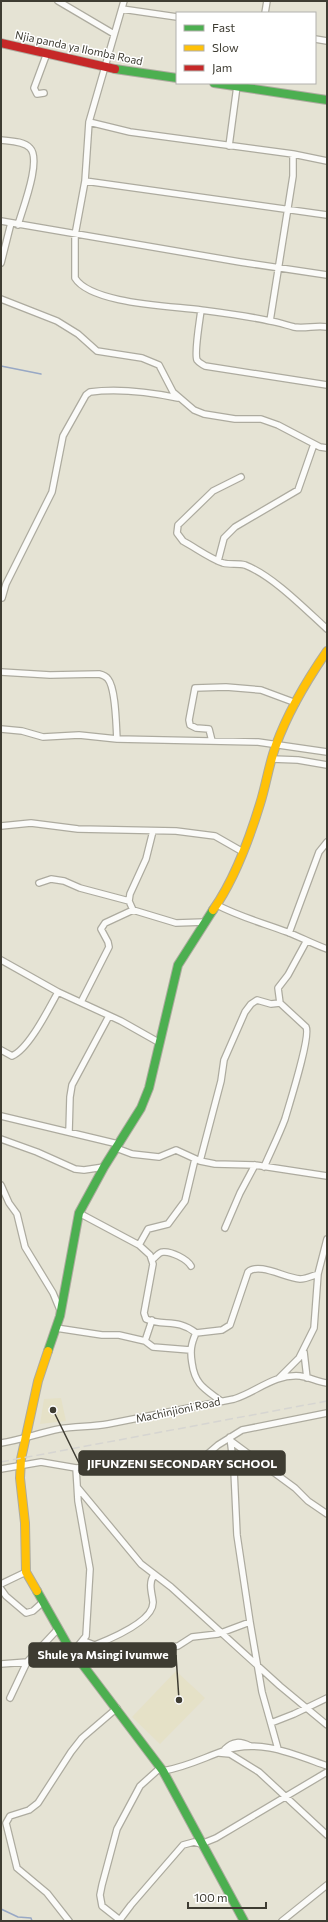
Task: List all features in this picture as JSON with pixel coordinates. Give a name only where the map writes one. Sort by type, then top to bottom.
[{"type":"street","points":[[58,1],[114,34]]},
{"type":"street","points":[[124,1],[89,122],[85,181],[75,235],[75,278],[80,285],[102,295],[128,301],[270,320],[294,327],[327,327]]},
{"type":"street","points":[[265,12],[267,1]]},
{"type":"street","points":[[122,9],[176,17]]},
{"type":"street","points":[[316,39],[327,41]]},
{"type":"street","name":"Njia panda ya Ilomba Road","points":[[1,43],[105,67],[176,78]]},
{"type":"street","points":[[44,93],[37,94],[34,88],[47,54]]},
{"type":"street","points":[[222,84],[251,86],[327,100]]},
{"type":"street","points":[[229,146],[237,86]]},
{"type":"street","points":[[89,122],[130,132],[327,160]]},
{"type":"street","points":[[1,140],[26,144],[30,147],[34,156],[32,177],[1,263]]},
{"type":"street","points":[[270,320],[293,176],[293,154]]},
{"type":"street","points":[[85,181],[154,192],[288,208],[327,215]]},
{"type":"street","points":[[1,221],[75,235],[327,275]]},
{"type":"street","points":[[1,299],[57,321],[78,334],[97,351],[142,358],[158,365],[162,369],[173,392],[178,398],[194,410],[204,414],[235,419],[261,419],[278,425],[314,444],[327,448]]},
{"type":"street","points":[[201,310],[198,330],[197,358],[200,363],[205,366],[327,385]]},
{"type":"street","points":[[2,598],[6,584],[52,492],[63,436],[86,395],[90,392],[124,390],[149,392],[178,398]]},
{"type":"street","points":[[218,561],[224,538],[235,527],[298,490],[314,444]]},
{"type":"street","points":[[241,477],[213,491],[178,525],[177,533],[183,541],[218,561],[228,564],[243,564],[298,601],[327,629]]},
{"type":"street","points":[[244,1921],[161,1770],[117,1708],[57,1630],[26,1572],[25,1523],[20,1464],[38,1381],[61,1313],[79,1213],[104,1167],[146,1098],[178,965],[217,906],[243,852],[260,805],[276,745],[312,673],[327,651]]},
{"type":"street","points":[[1,672],[104,676],[110,682],[113,693],[117,739]]},
{"type":"street","points":[[212,741],[209,729],[196,728],[190,725],[189,720],[195,688],[226,687],[261,690],[296,703]]},
{"type":"street","points":[[1,729],[22,731],[43,737],[79,735],[117,739],[258,742],[327,752]]},
{"type":"street","points":[[272,759],[298,760],[327,764]]},
{"type":"street","points":[[1,826],[31,823],[78,828],[176,831],[215,836],[243,852]]},
{"type":"street","points":[[133,910],[129,901],[131,891],[146,859],[152,831]]},
{"type":"street","points":[[289,933],[319,852],[327,842]]},
{"type":"street","points":[[39,883],[51,879],[64,881],[80,888],[129,901]]},
{"type":"street","points":[[217,906],[327,949]]},
{"type":"street","points":[[81,1002],[109,946],[101,927],[105,923],[133,910],[176,923],[205,922]]},
{"type":"street","points":[[264,1167],[284,1120],[305,1048],[307,1032],[306,1026],[280,1003],[278,988],[288,976],[306,942]]},
{"type":"street","points":[[1,960],[58,992],[109,1016],[160,1043]]},
{"type":"street","points":[[1,1050],[12,1056],[24,1045],[42,1020],[58,992]]},
{"type":"street","points":[[139,1245],[148,1229],[168,1224],[186,1201],[221,1081],[224,1060],[245,1012],[251,1004],[257,1000],[272,1004],[280,1003]]},
{"type":"street","points":[[69,1132],[70,1097],[72,1085],[109,1016]]},
{"type":"street","points":[[1,1116],[69,1132],[117,1146],[132,1154],[159,1157],[176,1150],[197,1160],[215,1164],[255,1165],[327,1176]]},
{"type":"street","points":[[1,1139],[37,1152],[75,1169],[84,1170],[104,1167]]},
{"type":"street","points":[[225,1228],[240,1193],[255,1165]]},
{"type":"street","points":[[1,1185],[20,1223],[25,1247],[53,1293],[61,1313]]},
{"type":"street","points":[[79,1213],[139,1245],[146,1250],[153,1260]]},
{"type":"street","points":[[279,1378],[295,1363],[304,1351],[315,1326],[318,1274],[327,1239]]},
{"type":"street","points":[[191,1266],[185,1259],[165,1252],[159,1253],[153,1260],[144,1315],[146,1318],[188,1327],[196,1333],[222,1330],[230,1325],[248,1272],[251,1269],[266,1269],[283,1276],[302,1279],[318,1274]]},
{"type":"street","points":[[145,1341],[152,1320]]},
{"type":"street","points":[[56,1328],[102,1335],[119,1335],[145,1341],[153,1347],[190,1350]]},
{"type":"street","points":[[196,1333],[190,1350],[194,1378],[203,1389],[221,1402]]},
{"type":"street","points":[[304,1351],[307,1378]]},
{"type":"street","name":"Machinjioni Road","points":[[1,1443],[59,1429],[77,1426],[91,1427],[221,1402],[243,1396],[262,1385],[279,1378],[299,1376],[327,1383]]},
{"type":"street","points":[[1,1468],[41,1462],[76,1468],[140,1464],[157,1467],[173,1467],[198,1460],[247,1428],[327,1413]]},
{"type":"street","points":[[230,1439],[234,1470],[237,1535],[250,1622],[257,1663],[278,1748]]},
{"type":"street","points":[[230,1439],[294,1488],[308,1501],[327,1514]]},
{"type":"street","points":[[198,1460],[215,1462],[234,1470]]},
{"type":"street","points":[[73,1652],[84,1641],[86,1636],[90,1569],[78,1501],[76,1468]]},
{"type":"street","points":[[78,1488],[141,1564],[167,1584],[257,1663],[280,1686],[327,1725]]},
{"type":"street","points":[[1,1584],[26,1572]]},
{"type":"street","points":[[95,1645],[128,1630],[149,1614],[153,1604],[150,1581],[154,1575]]},
{"type":"street","points":[[1,1589],[6,1596],[26,1613],[33,1611],[43,1602]]},
{"type":"street","points":[[84,1641],[105,1649],[124,1652],[178,1646],[192,1637],[222,1632],[250,1622]]},
{"type":"street","points":[[10,1698],[26,1662],[57,1630]]},
{"type":"street","points":[[1,1664],[26,1662]]},
{"type":"street","points":[[271,1723],[327,1698]]},
{"type":"street","points":[[69,1921],[42,1888],[17,1868],[6,1823],[10,1816],[29,1810],[38,1804],[71,1752],[82,1738],[117,1708]]},
{"type":"street","points":[[327,1766],[278,1748],[250,1746],[221,1752],[181,1768],[161,1770],[146,1780],[137,1790],[122,1819],[114,1839],[102,1885],[101,1901],[106,1910],[120,1921],[178,1850],[189,1842],[201,1844],[216,1838],[327,1772]]},
{"type":"street","points":[[221,1752],[230,1754],[262,1775],[286,1796],[298,1810],[327,1835]]},
{"type":"street","points":[[282,1921],[327,1885]]},
{"type":"shaded area","points":[[61,1398],[66,1421],[40,1424],[44,1399]]},
{"type":"shaded area","points":[[176,1671],[205,1698],[160,1744],[132,1717]]},
{"type":"waterway","points":[[1,366],[41,374]]},
{"type":"waterway","points":[[1,1909],[18,1917],[31,1918],[32,1921]]},
{"type":"railway","points":[[1,1462],[327,1401]]},
{"type":"traffic: fast","points":[[115,69],[176,78]]},
{"type":"traffic: fast","points":[[221,84],[327,100]]},
{"type":"traffic: fast","points":[[48,1351],[60,1316],[79,1213],[104,1167],[141,1108],[149,1088],[178,965],[213,910]]},
{"type":"traffic: fast","points":[[37,1591],[67,1644],[163,1771],[244,1921]]},
{"type":"traffic: slow","points":[[213,910],[235,872],[246,845],[260,804],[274,752],[286,720],[298,696],[327,651]]},
{"type":"traffic: slow","points":[[37,1591],[26,1572],[25,1523],[20,1478],[21,1459],[38,1381],[48,1351]]},
{"type":"traffic: jam","points":[[1,43],[115,69]]},
{"type":"place","name":"JIFUNZENI SECONDARY SCHOOL","points":[[53,1410]]},
{"type":"place","name":"Shule ya Msingi Ivumwe","points":[[179,1700]]}]
